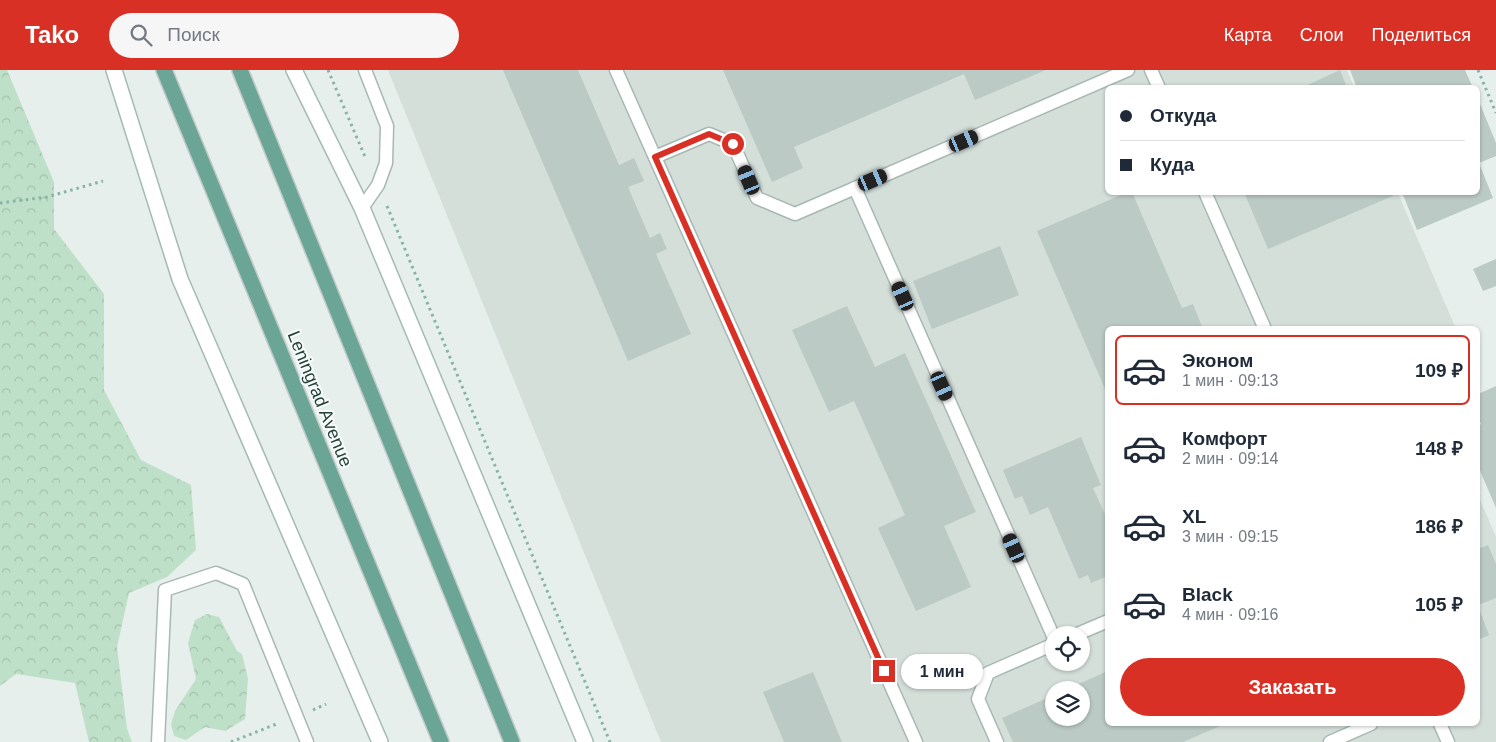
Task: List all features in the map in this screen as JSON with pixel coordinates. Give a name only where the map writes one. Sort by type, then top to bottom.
[{"type":"main road","points":[[114,70],[180,279],[380,742]]},
{"type":"main road","name":"Leningrad Avenue","points":[[164,70],[441,742]]},
{"type":"main road","points":[[240,70],[512,742]]},
{"type":"main road","points":[[294,70],[362,208],[585,742]]},
{"type":"lane","points":[[362,208],[378,185],[386,163],[387,126],[365,70]]},
{"type":"lane","points":[[616,70],[916,742]]},
{"type":"lane","points":[[655,157],[709,134],[725,140],[733,144],[757,198],[795,214],[1128,70]]},
{"type":"lane","points":[[1151,70],[1158,85]]},
{"type":"lane","points":[[855,188],[1049,626]]},
{"type":"lane","points":[[1206,195],[1263,326]]},
{"type":"lane","points":[[158,742],[165,590],[216,573],[243,584],[307,742]]},
{"type":"lane","points":[[1090,629],[1105,622]]},
{"type":"lane","points":[[997,742],[978,699],[988,674],[1045,648]]},
{"type":"lane","points":[[1330,742],[1366,726]]},
{"type":"lane","points":[[1441,726],[1448,742]]},
{"type":"path","points":[[328,70],[378,185],[610,742]]},
{"type":"path","points":[[1478,70],[1496,113]]},
{"type":"path","points":[[0,203],[47,197],[103,182]]},
{"type":"shaded area","points":[[388,70],[1347,70],[1353,85],[1105,85],[1105,195],[1399,195],[1455,326],[1105,326],[1105,726],[1480,726],[1480,500],[1496,537],[1496,742],[661,742]]},
{"type":"green space","points":[[0,70],[7,70],[54,182],[54,229],[104,294],[104,390],[141,460],[191,485],[196,550],[167,577],[129,593],[117,647],[127,729],[132,742],[89,742],[75,683],[16,674],[0,686]]},
{"type":"green space","points":[[207,614],[219,617],[237,651],[242,654],[248,679],[245,719],[225,731],[205,727],[186,740],[174,736],[171,724],[175,711],[196,679],[188,643],[195,620]]},
{"type":"building","points":[[503,70],[578,70],[619,165],[634,158],[644,181],[628,187],[650,238],[660,233],[667,249],[656,254],[691,334],[628,361]]},
{"type":"building","points":[[723,70],[1046,70],[975,100],[964,74],[794,147],[803,168],[772,182]]},
{"type":"building","points":[[1340,70],[1346,85],[1308,85]]},
{"type":"building","points":[[1350,70],[1465,70],[1472,85],[1356,85]]},
{"type":"building","points":[[1480,104],[1496,143],[1496,156],[1480,163]]},
{"type":"building","points":[[1480,166],[1493,198],[1417,230],[1403,195],[1480,195]]},
{"type":"building","points":[[1121,195],[1133,195],[1182,308],[1193,304],[1202,326],[1105,326],[1105,389],[1037,231]]},
{"type":"building","points":[[1245,195],[1393,196],[1268,249]]},
{"type":"building","points":[[1000,246],[1019,295],[932,329],[913,281]]},
{"type":"building","points":[[1496,259],[1496,286],[1483,291],[1473,269]]},
{"type":"building","points":[[847,306],[875,367],[905,353],[976,512],[944,526],[971,587],[916,611],[878,528],[905,515],[854,401],[829,412],[792,330]]},
{"type":"building","points":[[1496,386],[1496,508],[1480,471],[1480,393]]},
{"type":"building","points":[[1081,437],[1101,485],[1093,488],[1105,514],[1105,577],[1091,583],[1088,575],[1079,579],[1048,507],[1030,515],[1022,496],[1015,499],[1003,470]]},
{"type":"building","points":[[1488,545],[1496,564],[1496,598],[1480,604],[1480,548]]},
{"type":"building","points":[[1480,611],[1489,635],[1480,639]]},
{"type":"building","points":[[813,672],[842,742],[784,742],[763,692]]},
{"type":"building","points":[[1105,672],[1105,726],[1220,726],[1183,742],[1013,742],[1002,718],[1045,699],[1045,726],[1090,726],[1090,681],[1085,681]]},
{"type":"route","points":[[733,144],[709,134],[655,157],[884,671]]}]
